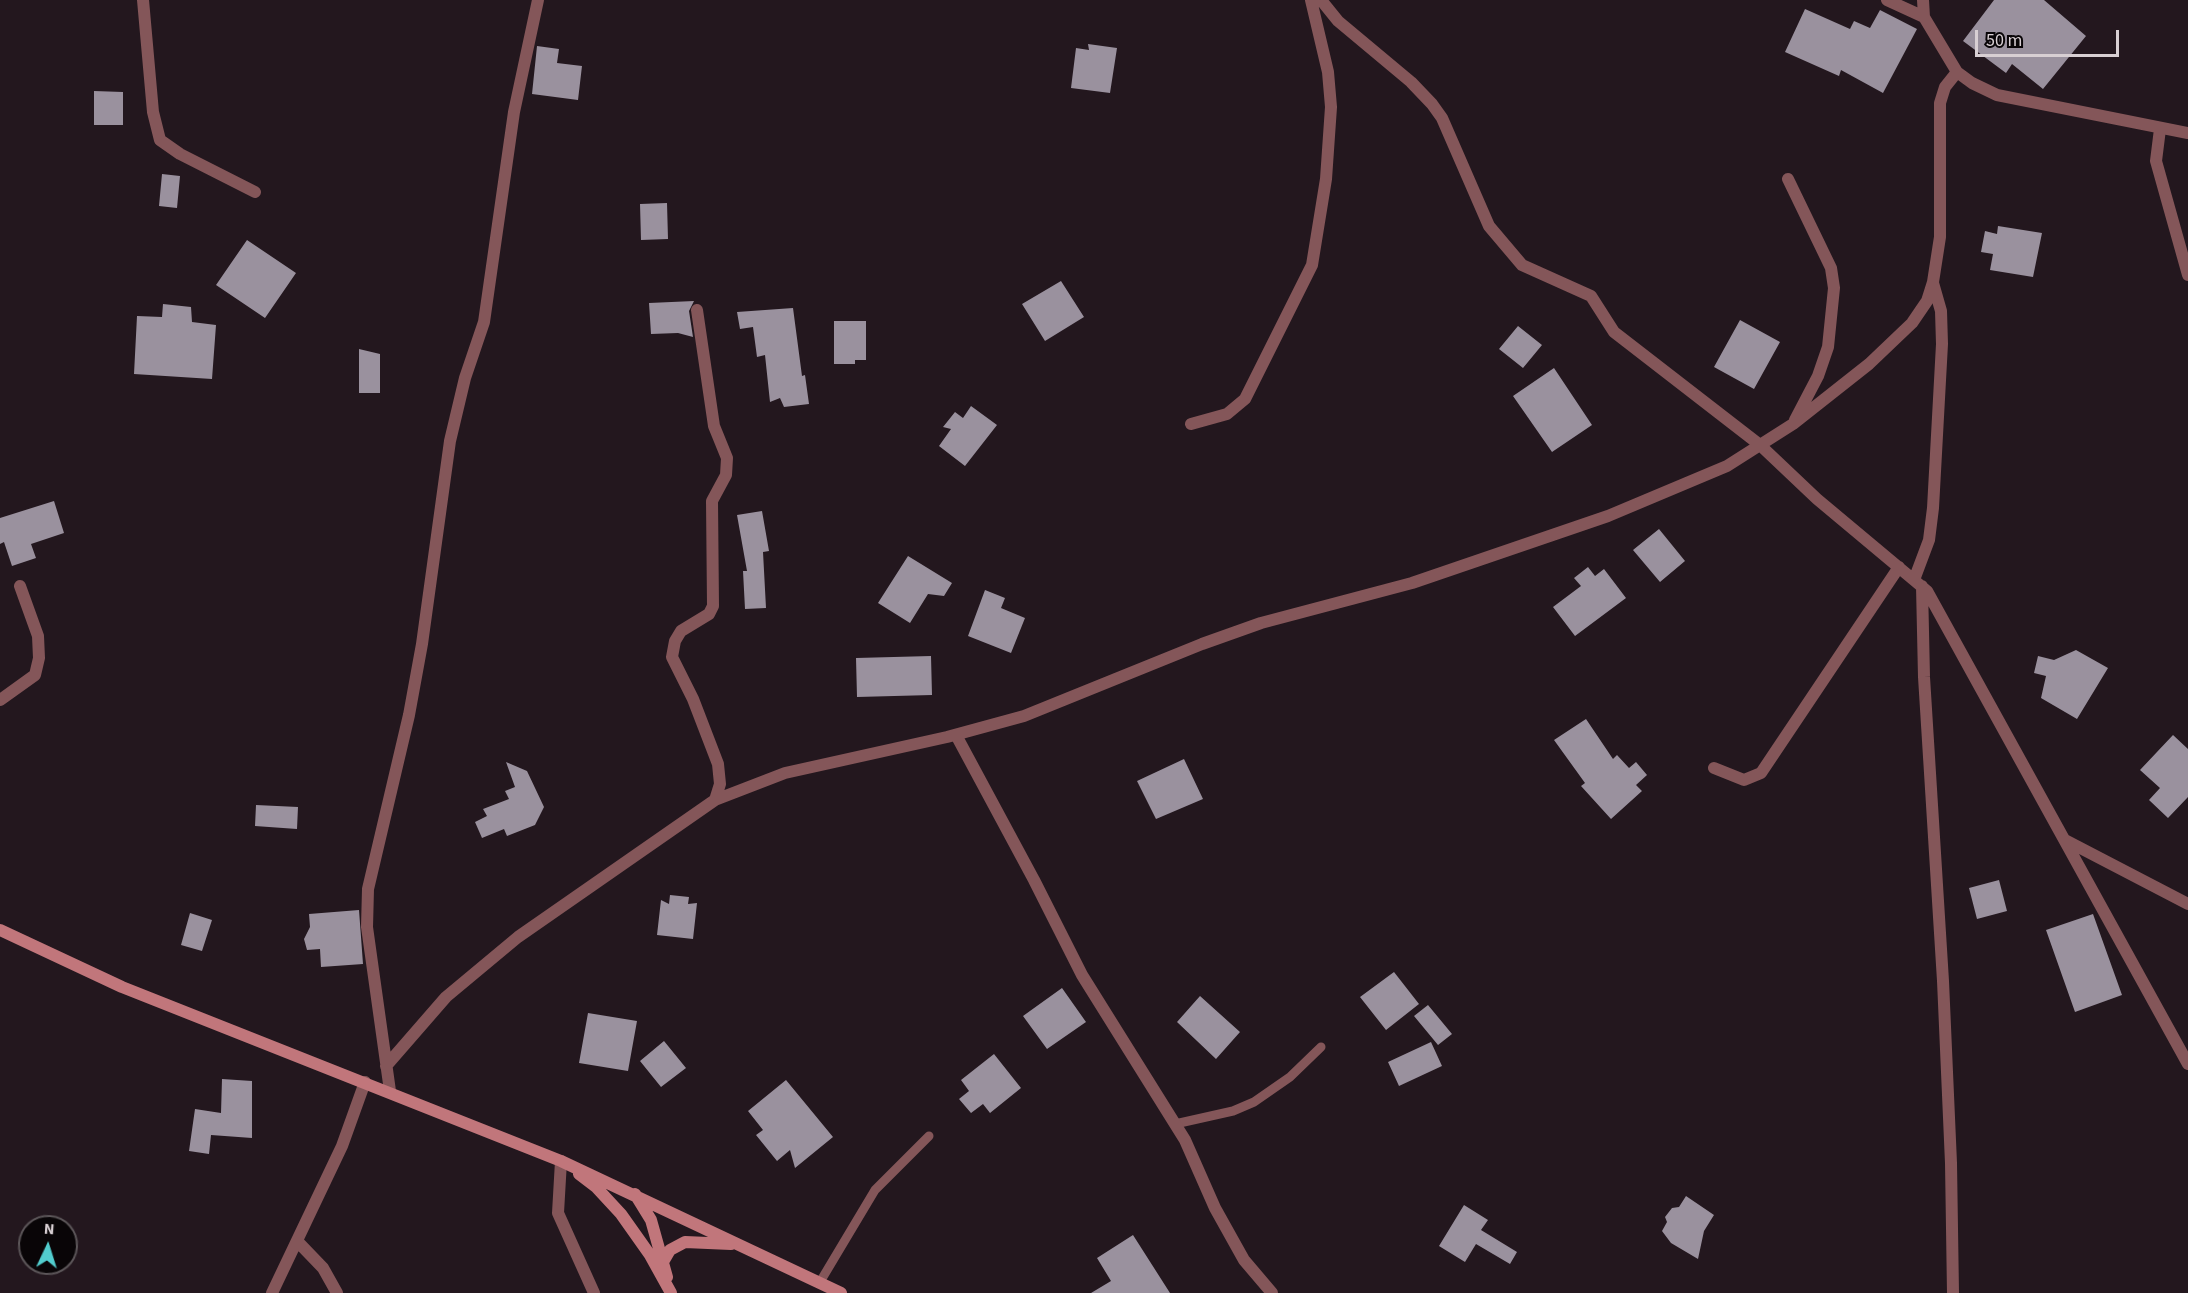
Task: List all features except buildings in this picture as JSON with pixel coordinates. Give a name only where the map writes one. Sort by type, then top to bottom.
[{"type":"main road","points":[[0,930],[122,987],[390,1091],[561,1161],[842,1293]]},
{"type":"main road","points":[[561,1161],[596,1187],[621,1214],[650,1255],[671,1293],[651,1220],[635,1194]]},
{"type":"main road","points":[[663,1262],[670,1250],[685,1242],[742,1245]]},
{"type":"street","points":[[143,0],[153,112],[160,140],[180,154],[255,192]]},
{"type":"street","points":[[390,1091],[367,927],[368,889],[409,715],[422,644],[450,441],[465,378],[484,322],[514,112],[538,0]]},
{"type":"street","points":[[1191,424],[1227,414],[1245,399],[1312,265],[1326,179],[1331,107],[1328,72],[1311,0]]},
{"type":"street","points":[[1321,0],[1338,21],[1411,82],[1432,104],[1442,118],[1489,226],[1522,265],[1591,296],[1614,332],[1760,445],[1817,499],[1918,583],[1933,601],[2188,1064]]},
{"type":"street","points":[[1887,0],[1924,17]]},
{"type":"street","points":[[1923,0],[1924,17],[1957,72],[1972,83],[1997,95],[2188,133]]},
{"type":"street","points":[[386,1066],[446,997],[518,937],[715,801],[785,773],[956,735],[1024,716],[1202,644],[1261,623],[1412,583],[1608,516],[1727,466],[1793,424],[1869,364],[1912,323],[1927,301],[1933,282],[1940,237],[1940,103],[1945,87],[1957,72]]},
{"type":"street","points":[[2160,129],[2156,161],[2188,275]]},
{"type":"street","points":[[1788,179],[1831,268],[1834,288],[1828,347],[1818,376],[1793,424]]},
{"type":"street","points":[[1933,282],[1941,311],[1942,344],[1929,540],[1918,583],[1951,1152],[1953,1293]]},
{"type":"street","points":[[697,310],[714,426],[727,458],[726,475],[712,501],[713,606],[709,614],[681,631],[675,641],[672,657],[693,699],[718,764],[720,784],[715,801]]},
{"type":"street","points":[[1714,768],[1744,780],[1761,773],[1899,567]]},
{"type":"street","points":[[0,700],[35,675],[39,658],[38,636],[20,586]]},
{"type":"street","points":[[956,735],[1082,975],[1175,1124],[1244,1260],[1272,1293]]},
{"type":"street","points":[[2066,840],[2188,904]]},
{"type":"street","points":[[272,1293],[342,1146],[365,1082]]},
{"type":"street","points":[[561,1161],[558,1213],[594,1293]]},
{"type":"street","points":[[298,1242],[323,1268],[337,1293]]},
{"type":"lane","points":[[1175,1124],[1212,1117],[1254,1102],[1290,1077],[1321,1047]]},
{"type":"lane","points":[[820,1282],[875,1190],[929,1136]]}]
